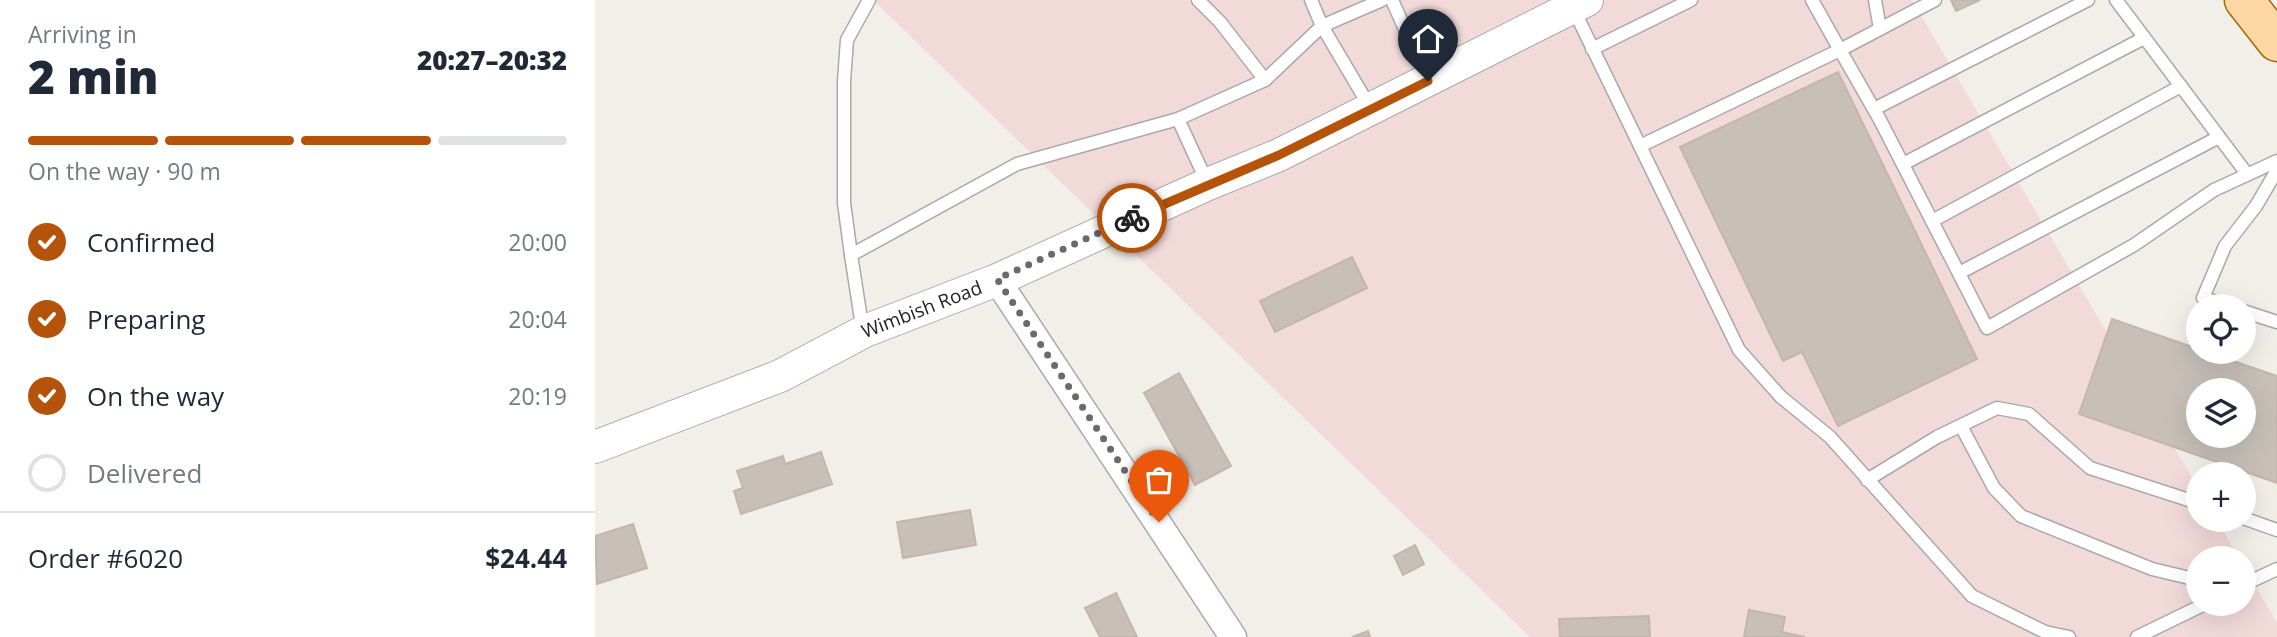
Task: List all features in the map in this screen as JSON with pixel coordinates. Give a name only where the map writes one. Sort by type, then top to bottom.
[{"type":"main road","points":[[2244,0],[2277,42]]},
{"type":"street","name":"Wimbish Road","points":[[595,447],[780,376],[863,332],[997,279],[1279,155],[1576,3]]},
{"type":"street","points":[[997,279],[1233,637]]},
{"type":"lane","points":[[863,332],[844,203],[844,81],[847,40],[869,0]]},
{"type":"lane","points":[[1198,0],[1220,22],[1265,80]]},
{"type":"lane","points":[[1311,0],[1322,26],[1371,109]]},
{"type":"lane","points":[[851,255],[1017,164],[1178,119],[1265,80],[1322,26],[1381,0]]},
{"type":"lane","points":[[1392,0],[1428,81]]},
{"type":"lane","points":[[1592,49],[1691,0]]},
{"type":"lane","points":[[1812,0],[1874,109],[1987,328],[2134,244],[2214,190],[2277,161]]},
{"type":"lane","points":[[1875,0],[1880,29]]},
{"type":"lane","points":[[1640,146],[1840,50],[1935,0]]},
{"type":"lane","points":[[1874,109],[2088,0]]},
{"type":"lane","points":[[2116,0],[2248,174]]},
{"type":"lane","points":[[1576,3],[1592,49],[1739,350],[1781,397],[1830,437],[1972,596],[2045,632],[2069,637]]},
{"type":"lane","points":[[1903,164],[2144,38]]},
{"type":"lane","points":[[1932,221],[2181,86]]},
{"type":"lane","points":[[1178,119],[1208,184]]},
{"type":"lane","points":[[1959,273],[2219,137]]},
{"type":"lane","points":[[2205,294],[2225,246],[2256,206],[2277,170]]},
{"type":"lane","points":[[2256,315],[2277,322]]},
{"type":"lane","points":[[1867,480],[1997,408],[2029,414],[2090,468],[2186,499]]},
{"type":"lane","points":[[1961,426],[1994,488],[2021,516],[2152,569],[2186,577]]},
{"type":"lane","points":[[2256,523],[2277,530]]},
{"type":"lane","points":[[2256,579],[2277,569]]},
{"type":"lane","points":[[2137,637],[2186,613]]},
{"type":"shaded area","points":[[873,0],[1912,0],[2186,468],[2186,532],[2224,532],[2232,546],[2186,546],[2186,616],[2256,616],[2256,587],[2277,623],[2277,637],[1530,637]]},
{"type":"building","points":[[1951,0],[1980,0],[1956,11]]},
{"type":"building","points":[[1838,72],[1977,359],[1838,426],[1802,352],[1783,361],[1680,147]]},
{"type":"building","points":[[1352,257],[1367,288],[1275,332],[1260,301]]},
{"type":"building","points":[[2112,319],[2186,345],[2186,364],[2242,364],[2277,376],[2277,483],[2256,476],[2256,462],[2217,462],[2079,414]]},
{"type":"building","points":[[1179,373],[1231,466],[1195,485],[1144,393]]},
{"type":"building","points":[[821,452],[832,484],[741,514],[734,491],[743,488],[737,471],[783,456],[785,464]]},
{"type":"building","points":[[970,510],[976,545],[903,558],[897,522]]},
{"type":"building","points":[[633,524],[647,568],[597,584],[595,536]]},
{"type":"building","points":[[1415,545],[1424,564],[1403,575],[1394,556]]},
{"type":"building","points":[[1116,593],[1137,637],[1100,637],[1085,608]]},
{"type":"building","points":[[1749,610],[1785,617],[1782,632],[1805,637],[1744,637]]},
{"type":"building","points":[[1649,616],[1650,637],[1560,637],[1559,619]]},
{"type":"building","points":[[1368,631],[1370,637],[1352,637]]},
{"type":"way so far","points":[[1132,218],[997,279],[1075,400],[1159,522]]},
{"type":"route","points":[[1132,218],[1279,155],[1428,81]]}]
